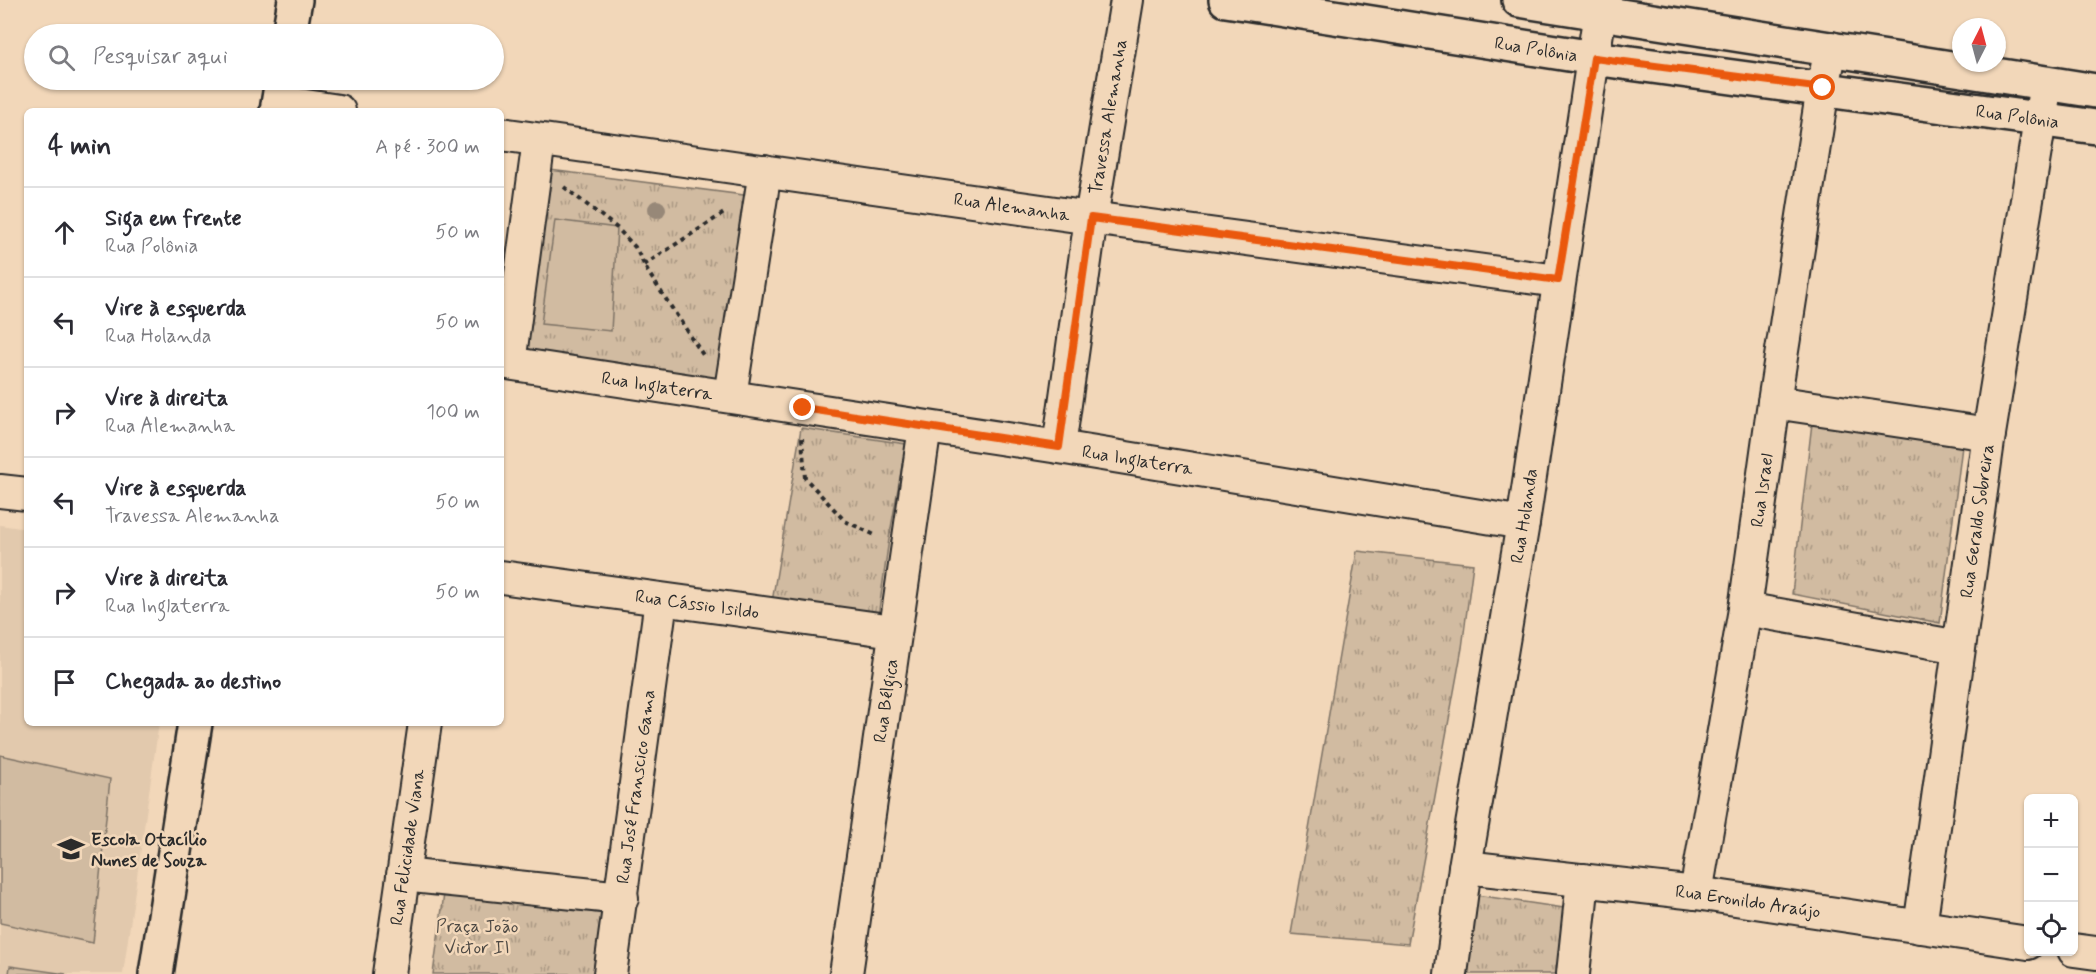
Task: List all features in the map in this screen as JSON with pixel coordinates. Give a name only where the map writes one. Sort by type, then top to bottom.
[{"type":"street","points":[[291,24],[295,0]]},
{"type":"street","name":"Travessa Alemanha","points":[[1059,447],[1091,218],[1127,0]]},
{"type":"street","name":"Rua Polônia","points":[[1227,0],[1594,58],[2096,127]]},
{"type":"street","name":"Rua Polônia","points":[[1519,0],[2096,91]]},
{"type":"street","name":"Rua Holanda","points":[[1451,974],[1466,867],[1523,523],[1600,12]]},
{"type":"street","name":"Rua Israel","points":[[1696,893],[1745,609],[1774,402],[1831,48]]},
{"type":"street","name":"Rua Geraldo Sobreira","points":[[1920,927],[1989,434],[2046,83]]},
{"type":"street","points":[[279,98],[325,108]]},
{"type":"street","name":"Rua Alemanha","points":[[504,136],[537,153],[765,171],[1091,218],[1558,280]]},
{"type":"street","points":[[505,362],[537,153]]},
{"type":"street","points":[[730,396],[765,171]]},
{"type":"street","name":"Rua Inglaterra","points":[[505,362],[1059,447],[1523,523]]},
{"type":"street","points":[[1774,402],[1989,434]]},
{"type":"street","name":"Rua Bélgica","points":[[846,974],[925,427]]},
{"type":"street","points":[[0,491],[24,494]]},
{"type":"street","name":"Rua Cássio Isildo","points":[[504,577],[894,631]]},
{"type":"street","name":"Rua José Franscico Gama","points":[[610,974],[661,600]]},
{"type":"street","points":[[1745,609],[1959,647]]},
{"type":"street","points":[[156,974],[195,726]]},
{"type":"street","name":"Rua Felicidade Viana","points":[[389,974],[425,726]]},
{"type":"street","name":"Rua Eronildo Araújo","points":[[1466,867],[1696,893],[2024,942]]},
{"type":"street","points":[[403,875],[622,898]]},
{"type":"street","points":[[1573,974],[1583,880]]},
{"type":"street","points":[[2078,951],[2096,953]]},
{"type":"path","points":[[537,153],[542,169],[617,228],[635,247],[644,265],[707,361]]},
{"type":"path","points":[[644,265],[730,209]]},
{"type":"path","points":[[803,408],[801,428],[805,478],[845,521],[877,536],[908,542]]},
{"type":"shaded area","name":"Escola Otacílio Nunes de Souza","points":[[0,525],[24,529],[24,726],[159,726],[123,974],[0,974]]},
{"type":"green space","points":[[542,169],[751,196],[727,390],[515,356]]},
{"type":"green space","points":[[555,220],[617,228],[611,331],[541,324]]},
{"type":"green space","points":[[1812,423],[1963,438],[1940,623],[1792,594]]},
{"type":"green space","points":[[801,428],[906,444],[877,624],[771,608]]},
{"type":"green space","points":[[1357,551],[1473,564],[1462,648],[1408,944],[1291,934]]},
{"type":"green space","points":[[0,755],[110,779],[93,943],[0,923]]},
{"type":"green space","name":"Praça João Victor II","points":[[444,894],[614,915],[608,974],[433,974]]},
{"type":"green space","points":[[1476,895],[1597,913],[1588,974],[1462,974]]},
{"type":"green space","points":[[10,966],[66,974],[9,974]]},
{"type":"place","name":"Escola Otacílio Nunes de Souza","points":[[71,849]]},
{"type":"route","points":[[803,408],[1059,447],[1091,218],[1558,280],[1594,58],[1823,88]]}]
